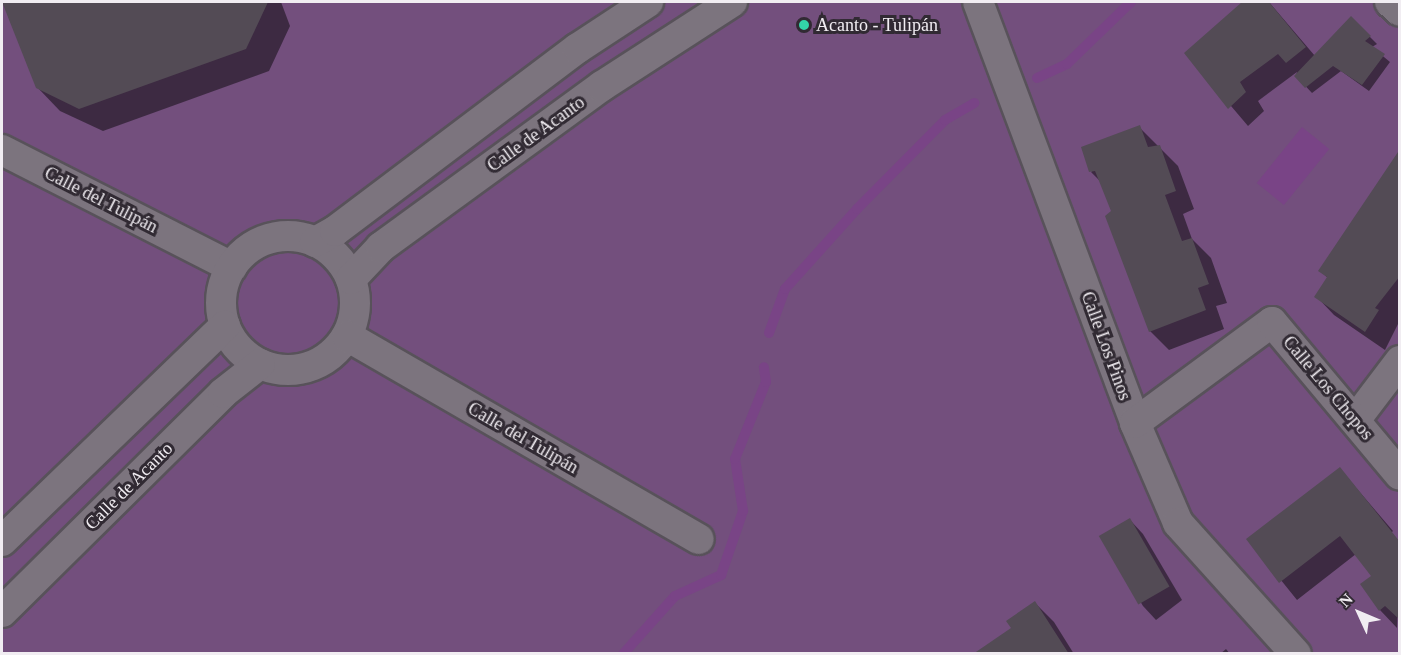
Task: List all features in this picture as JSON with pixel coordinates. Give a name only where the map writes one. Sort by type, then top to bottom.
[{"type":"street","points":[[315,242],[335,231],[578,48],[648,2]]},
{"type":"street","name":"Calle de Acanto","points":[[351,279],[381,247],[573,107],[732,2]]},
{"type":"street","name":"Calle Los Pinos","points":[[978,2],[1135,423],[1178,523],[1296,654]]},
{"type":"street","points":[[1390,2],[1400,11]]},
{"type":"street","name":"Calle del Tulipán","points":[[2,150],[232,267]]},
{"type":"street","points":[[278,237],[315,242],[342,263],[351,279],[354,318],[347,336],[318,363],[279,370],[260,364],[245,354],[225,326],[221,306],[232,267],[260,242],[278,237]]},
{"type":"street","name":"Calle Los Chopos","points":[[1135,423],[1272,322],[1356,419],[1400,475]]},
{"type":"street","points":[[2,541],[225,326]]},
{"type":"street","name":"Calle del Tulipán","points":[[347,336],[699,539]]},
{"type":"street","points":[[1356,419],[1400,361]]},
{"type":"street","name":"Calle de Acanto","points":[[2,612],[223,393],[260,364]]},
{"type":"shaded area","points":[[2,2],[1399,2],[1399,653],[2,653]]},
{"type":"shaded area","points":[[1302,127],[1329,149],[1284,205],[1257,183]]},
{"type":"building","points":[[2,2],[268,2],[246,49],[79,109],[36,88]]},
{"type":"building","points":[[1242,2],[1269,2],[1306,47],[1286,63],[1278,54],[1240,82],[1246,92],[1228,109],[1184,53]]},
{"type":"building","points":[[1351,16],[1371,36],[1365,41],[1385,54],[1362,85],[1333,66],[1305,88],[1294,76]]},
{"type":"building","points":[[1140,125],[1148,147],[1160,145],[1176,191],[1165,195],[1182,241],[1192,238],[1209,284],[1198,288],[1206,310],[1149,332],[1105,216],[1111,211],[1095,171],[1089,172],[1081,147]]},
{"type":"building","points":[[1400,149],[1400,276],[1375,308],[1379,310],[1365,332],[1314,297],[1327,277],[1318,271]]},
{"type":"building","points":[[1340,467],[1400,542],[1400,620],[1385,606],[1379,611],[1360,584],[1371,576],[1340,536],[1279,583],[1246,539]]},
{"type":"building","points":[[1130,518],[1170,586],[1138,604],[1099,536]]},
{"type":"building","points":[[1035,601],[1069,654],[973,654],[1011,628],[1006,621]]},
{"type":"waterway","points":[[1037,78],[1067,64],[1131,2]]},
{"type":"waterway","points":[[769,333],[785,289],[857,209],[945,120],[975,103]]},
{"type":"waterway","points":[[623,654],[675,596],[721,575],[743,511],[735,459],[766,382],[764,367]]},
{"type":"place","name":"Acanto - Tulipán","points":[[804,25]]}]
